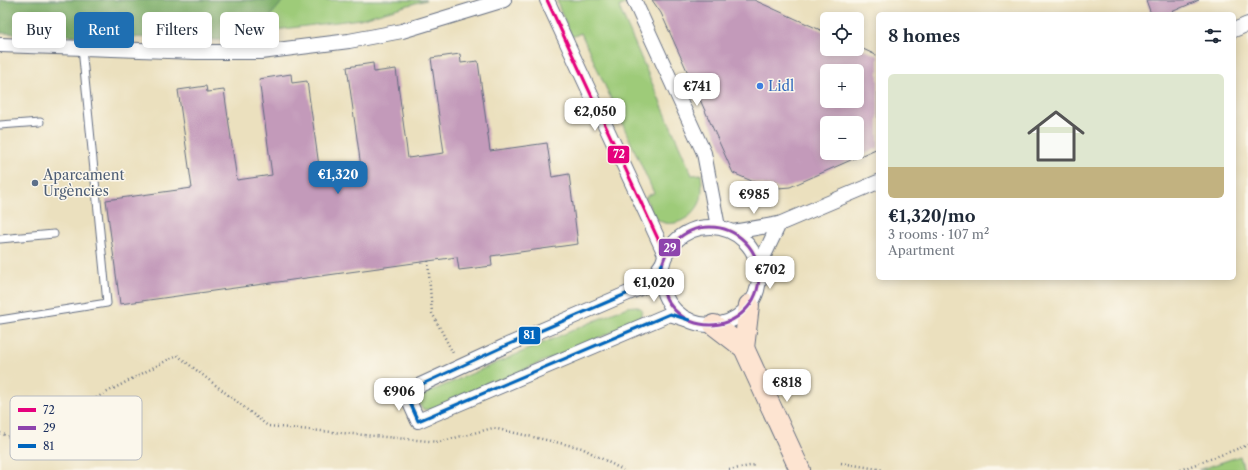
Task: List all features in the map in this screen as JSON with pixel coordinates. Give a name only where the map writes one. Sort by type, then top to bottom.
[{"type":"street","points":[[82,48],[196,52],[268,51],[349,41],[402,31],[504,0]]},
{"type":"street","points":[[547,0],[664,259],[660,277],[663,291],[669,303],[678,313],[689,320]]},
{"type":"street","points":[[634,0],[704,153],[718,227]]},
{"type":"street","points":[[1236,29],[1248,24]]},
{"type":"street","points":[[0,45],[74,48]]},
{"type":"street","points":[[733,232],[779,224],[876,183]]},
{"type":"street","points":[[758,268],[779,224]]},
{"type":"street","points":[[704,227],[718,227],[733,232],[745,241],[754,253],[758,268],[759,281],[756,294],[749,305],[734,319],[714,325],[701,324],[670,314],[418,421],[405,392],[647,285],[664,259],[671,245],[679,237],[691,230],[704,227]]},
{"type":"street","points":[[744,348],[749,305]]},
{"type":"street","points":[[714,325],[744,348],[800,470]]},
{"type":"lane","points":[[0,320],[107,303],[82,48]]},
{"type":"lane","points":[[0,125],[40,122]]},
{"type":"lane","points":[[0,240],[54,234]]},
{"type":"path","points":[[428,261],[432,313],[461,366]]},
{"type":"path","points":[[101,396],[177,356],[268,426],[439,442],[493,428],[582,448],[622,470]]},
{"type":"path","points":[[0,433],[10,437]]},
{"type":"path","points":[[1180,470],[1248,445]]},
{"type":"path","points":[[841,462],[884,470]]},
{"type":"path","points":[[729,470],[755,465]]},
{"type":"green space","points":[[0,0],[426,0],[360,19],[279,29],[279,12],[220,12],[220,31],[212,30],[212,12],[142,12],[142,20],[134,19],[134,12],[86,12]]},
{"type":"green space","points":[[0,0],[284,0],[274,12],[220,12],[220,40],[212,40],[212,12],[142,12],[142,38],[134,37],[134,12],[74,12],[74,35],[66,35],[66,12],[12,12],[12,33],[0,33]]},
{"type":"green space","points":[[557,0],[626,0],[627,3],[619,7],[692,175],[701,174],[702,192],[700,202],[693,213],[682,221],[669,224],[657,219],[653,214],[645,197],[654,193],[581,33],[572,37]]},
{"type":"green space","points":[[636,306],[642,309],[640,320],[430,410],[422,409],[418,401],[422,395],[627,307]]},
{"type":"green space","points":[[1240,456],[1244,470],[1199,470]]},
{"type":"building","name":"Lidl","points":[[652,0],[754,0],[820,30],[820,56],[864,56],[864,49],[876,55],[876,149],[864,154],[864,116],[820,116],[820,160],[851,160],[790,187],[778,188],[754,182],[733,173],[661,13]]},
{"type":"building","points":[[1146,0],[1199,0],[1172,12],[1150,12]]},
{"type":"building","points":[[460,54],[461,63],[478,61],[490,151],[547,143],[552,177],[569,174],[578,244],[491,256],[492,266],[459,270],[457,257],[120,304],[106,200],[192,188],[178,90],[206,86],[207,92],[224,90],[237,180],[272,175],[259,79],[291,74],[292,83],[307,81],[320,173],[361,167],[347,67],[373,63],[374,72],[396,69],[408,158],[444,153],[431,58]]},
{"type":"transit line","name":"72","points":[[547,0],[665,254]]},
{"type":"transit line","name":"29","points":[[710,227],[729,231],[745,241],[755,257],[759,276],[755,295],[745,311],[729,321],[710,325],[691,321],[675,311],[665,295],[661,276],[665,257],[675,241],[691,231],[710,227]]},
{"type":"transit line","name":"81","points":[[662,264],[647,285],[505,346],[405,392],[418,421],[670,314],[689,320]]},
{"type":"place","name":"Lidl","points":[[760,86]]},
{"type":"place","name":"Aparcament Urgències","points":[[35,183]]}]
